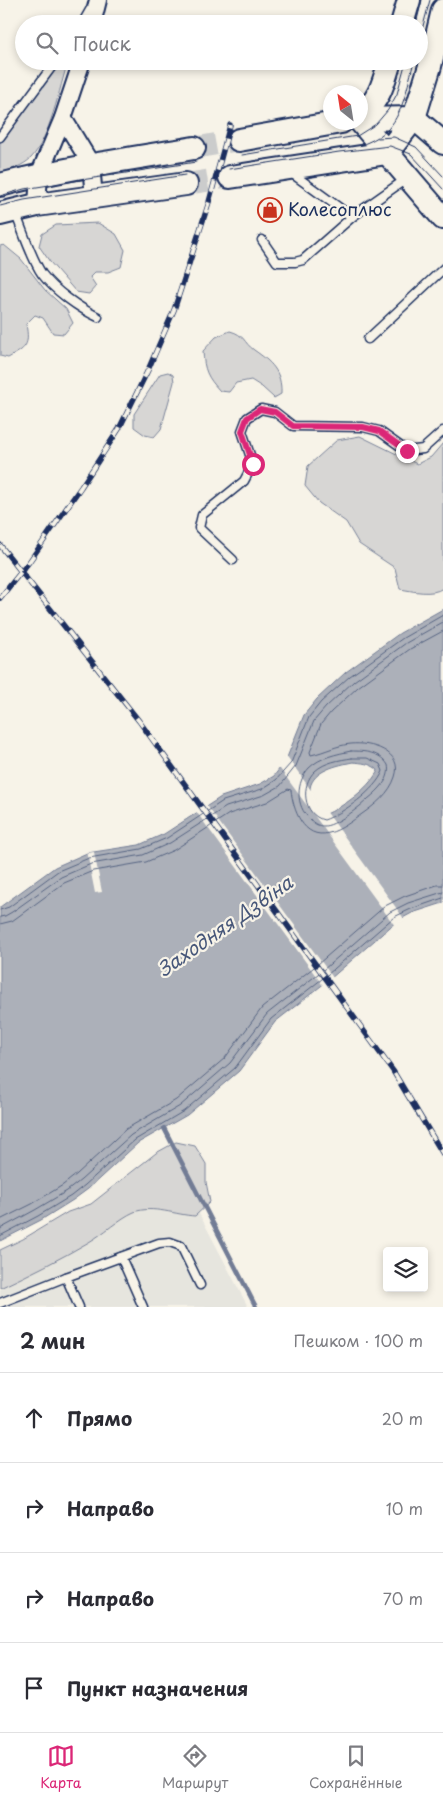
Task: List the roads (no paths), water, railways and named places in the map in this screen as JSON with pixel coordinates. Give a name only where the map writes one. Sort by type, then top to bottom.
[{"type":"main road","points":[[405,15],[409,0]]},
{"type":"main road","points":[[230,177],[387,152],[414,118],[443,10]]},
{"type":"main road","points":[[368,110],[382,90],[388,70]]},
{"type":"main road","points":[[368,119],[414,118],[443,143]]},
{"type":"main road","points":[[240,140],[323,125]]},
{"type":"main road","points":[[368,129],[443,218]]},
{"type":"main road","points":[[0,185],[39,174],[91,164],[194,148]]},
{"type":"main road","points":[[7,213],[36,205],[186,184]]},
{"type":"street","points":[[94,15],[97,0]]},
{"type":"street","points":[[36,205],[39,174],[63,118],[79,70]]},
{"type":"street","points":[[63,118],[91,164],[94,198]]},
{"type":"lane","points":[[88,15],[97,0]]},
{"type":"lane","points":[[0,137],[49,70]]},
{"type":"lane","points":[[285,168],[352,217]]},
{"type":"lane","points":[[262,240],[277,262],[303,260],[352,217],[408,178]]},
{"type":"lane","points":[[7,213],[24,237],[42,274],[70,301],[82,310],[98,317]]},
{"type":"lane","points":[[368,339],[443,272]]},
{"type":"lane","points":[[233,560],[199,528],[202,515],[244,481],[253,464],[242,431],[247,418],[260,409],[275,412],[293,426],[363,427],[379,431],[407,451],[424,449],[443,431]]},
{"type":"lane","points":[[0,1303],[159,1243],[170,1242],[181,1246],[200,1285]]},
{"type":"lane","points":[[121,1257],[143,1307]]},
{"type":"lane","points":[[66,1277],[79,1307]]},
{"type":"lane","points":[[12,1298],[15,1307]]},
{"type":"water","name":"Заходняя Дзвіна","points":[[443,609],[443,903],[412,913],[397,921],[330,979],[275,1022],[239,1071],[187,1115],[138,1143],[88,1189],[73,1200],[41,1220],[0,1241],[0,907],[55,867],[87,853],[139,845],[164,834],[221,797],[260,784],[274,776],[286,760],[304,715],[317,699],[346,672],[400,633]],"holes":[[[353,762],[368,764],[378,771],[368,785],[347,803],[324,815],[314,808],[310,793],[312,782],[327,769]]]},
{"type":"waterway","points":[[164,1128],[256,1307]]},
{"type":"tunnel","points":[[194,148],[239,140]]},
{"type":"tunnel","points":[[186,184],[230,177]]},
{"type":"tram line","points":[[418,15],[422,0]]},
{"type":"tram line","points":[[426,15],[430,0]]},
{"type":"tram line","points":[[242,155],[357,136],[376,124],[388,110],[397,94],[404,70]]},
{"type":"tram line","points":[[361,145],[373,140],[385,132],[391,125],[401,109],[412,70]]},
{"type":"tram line","points":[[378,138],[394,137],[416,147],[443,176]]},
{"type":"tram line","points":[[229,169],[390,146],[411,154],[443,189]]},
{"type":"tram line","points":[[0,196],[24,189],[196,162]]},
{"type":"tram line","points":[[0,206],[24,200],[185,175]]},
{"type":"railway","points":[[0,598],[29,562],[119,429],[148,370],[174,310],[209,202],[230,125]]},
{"type":"railway","points":[[0,545],[139,721],[393,1071],[443,1154]]},
{"type":"place","name":"Колесоплюс","points":[[270,210]]}]
